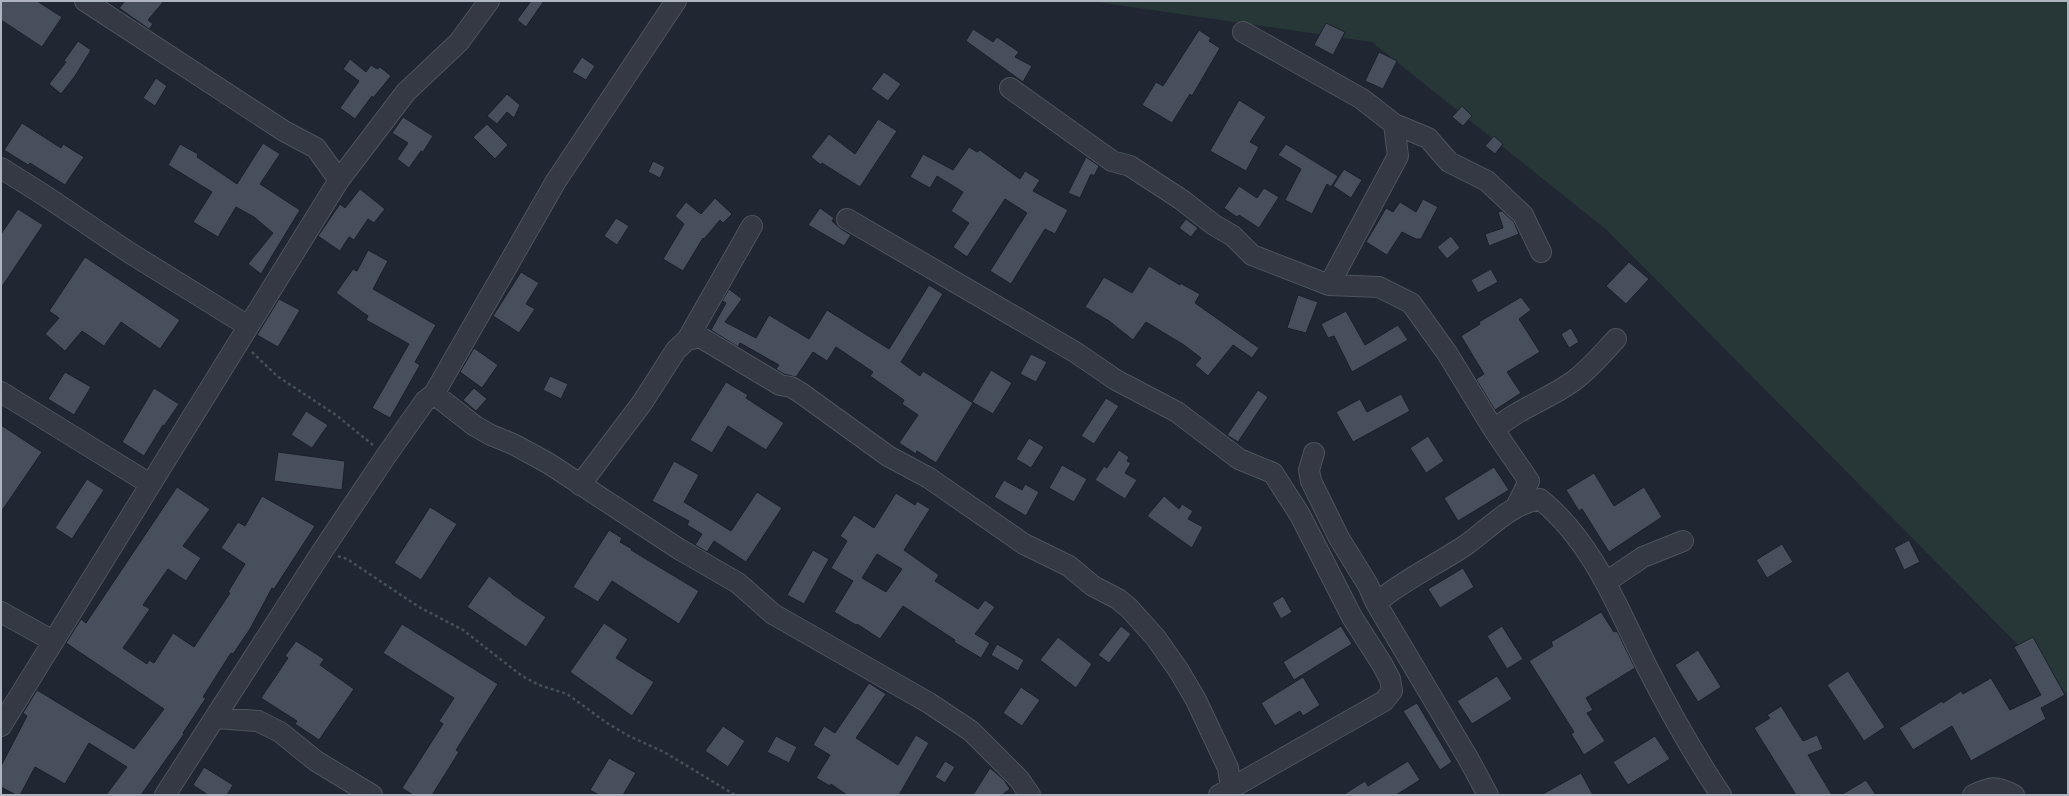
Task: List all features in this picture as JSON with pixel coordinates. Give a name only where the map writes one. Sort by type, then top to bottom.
[{"type":"street","points":[[85,1],[284,131],[316,148],[339,180]]},
{"type":"street","points":[[1,726],[339,180],[406,92],[459,42],[489,1]]},
{"type":"street","points":[[165,795],[323,550],[386,456],[425,401],[434,394],[556,181],[676,1]]},
{"type":"street","points":[[1243,32],[1362,99],[1394,124],[1428,138],[1449,162],[1487,182],[1524,215],[1541,252]]},
{"type":"street","points":[[1010,88],[1112,161],[1130,166],[1182,200],[1214,225],[1233,236],[1252,254],[1329,285],[1379,287],[1410,303],[1447,353],[1494,430],[1540,499],[1562,520],[1585,549],[1606,582],[1662,697],[1721,795]]},
{"type":"street","points":[[1394,124],[1398,156]]},
{"type":"street","points":[[1329,285],[1398,156],[1428,138]]},
{"type":"street","points":[[1,168],[142,261],[243,334]]},
{"type":"street","points":[[847,219],[1075,352],[1116,380],[1177,412],[1239,459],[1273,473],[1300,515],[1352,617],[1382,664],[1390,679],[1392,691],[1384,701],[1286,758],[1225,791]]},
{"type":"street","points":[[580,485],[642,403],[676,350],[687,340],[752,226]]},
{"type":"street","points":[[687,340],[700,337],[780,385],[791,387],[796,390],[888,456],[929,478],[1024,544],[1069,566],[1093,586],[1118,599],[1129,608],[1156,638],[1179,670],[1196,700],[1228,768],[1225,791]]},
{"type":"street","points":[[1494,430],[1504,421],[1572,383],[1588,370],[1616,339]]},
{"type":"street","points":[[1,392],[150,484]]},
{"type":"street","points":[[434,394],[475,426],[513,444],[679,549],[738,583],[778,616],[930,703],[971,730],[1019,779],[1030,795]]},
{"type":"street","points":[[1314,453],[1309,470],[1311,481],[1339,538],[1368,585],[1376,603],[1464,751],[1488,795]]},
{"type":"street","points":[[1517,505],[1529,481]]},
{"type":"street","points":[[1376,603],[1409,578],[1466,545],[1517,505],[1540,499]]},
{"type":"street","points":[[1606,582],[1643,557],[1683,541]]},
{"type":"street","points":[[1,612],[53,642]]},
{"type":"street","points":[[216,718],[258,721],[280,732],[316,762],[372,795]]},
{"type":"street","points":[[1973,795],[1992,787],[2002,788],[2014,795]]},
{"type":"path","points":[[243,334],[277,376],[336,415],[386,456]]},
{"type":"path","points":[[323,550],[347,559],[419,607],[463,630],[522,676],[538,685],[567,694],[614,727],[664,752],[735,795]]},
{"type":"shaded area","points":[[1091,1],[2068,1],[2068,695],[1608,231],[1372,42]]},
{"type":"building","points":[[1,1],[37,1],[62,17],[42,47],[1,20]]},
{"type":"building","points":[[125,1],[164,1],[148,20],[153,24],[149,29],[119,8]]},
{"type":"building","points":[[531,1],[544,1],[526,27],[517,20]]},
{"type":"building","points":[[1326,23],[1345,32],[1333,55],[1314,45]]},
{"type":"building","points":[[973,29],[993,42],[997,37],[1019,52],[1015,57],[1032,66],[1023,82],[966,41]]},
{"type":"building","points":[[1199,30],[1211,38],[1209,41],[1220,48],[1192,96],[1190,94],[1172,123],[1142,105],[1156,82],[1163,86]]},
{"type":"building","points":[[78,41],[91,50],[75,76],[61,94],[49,84],[66,62],[64,61]]},
{"type":"building","points":[[1379,52],[1397,61],[1383,89],[1365,81]]},
{"type":"building","points":[[582,57],[595,66],[586,80],[572,72]]},
{"type":"building","points":[[350,59],[366,72],[371,65],[377,69],[380,67],[391,76],[373,98],[372,96],[355,119],[340,108],[359,81],[343,69]]},
{"type":"building","points":[[884,72],[901,84],[888,101],[871,89]]},
{"type":"building","points":[[156,78],[167,86],[155,106],[143,98]]},
{"type":"building","points":[[507,94],[520,105],[514,118],[507,112],[497,124],[487,116]]},
{"type":"building","points":[[1239,100],[1266,117],[1250,142],[1259,147],[1246,171],[1210,151]]},
{"type":"building","points":[[1462,106],[1472,116],[1463,126],[1452,117]]},
{"type":"building","points":[[403,117],[433,136],[423,152],[421,151],[409,168],[397,159],[408,143],[392,133]]},
{"type":"building","points":[[878,119],[897,131],[860,187],[822,163],[821,165],[811,157],[829,134],[855,154]]},
{"type":"building","points":[[22,123],[61,148],[63,144],[84,157],[65,185],[30,163],[28,165],[4,150]]},
{"type":"building","points":[[487,124],[508,145],[495,159],[473,137]]},
{"type":"building","points":[[1494,136],[1503,144],[1495,154],[1485,146]]},
{"type":"building","points":[[263,143],[280,154],[260,184],[300,210],[261,274],[248,264],[273,233],[254,217],[236,207],[218,237],[193,222],[212,192],[168,165],[180,144],[198,154],[197,157],[237,184]]},
{"type":"building","points":[[1286,144],[1338,176],[1331,187],[1327,184],[1312,214],[1285,200],[1301,169],[1278,155]]},
{"type":"building","points":[[969,147],[977,152],[980,150],[1020,179],[1025,171],[1040,180],[1033,191],[1068,210],[1055,234],[1045,229],[1011,284],[990,271],[1027,213],[1005,199],[967,257],[953,247],[969,223],[951,211],[963,192],[937,176],[930,188],[910,177],[923,154],[953,170]]},
{"type":"building","points":[[1086,157],[1099,166],[1094,176],[1091,174],[1080,198],[1068,193]]},
{"type":"building","points":[[653,161],[665,167],[660,178],[648,172]]},
{"type":"building","points":[[1344,169],[1362,180],[1351,198],[1333,186]]},
{"type":"building","points":[[1239,186],[1257,198],[1264,188],[1279,197],[1259,228],[1239,215],[1237,217],[1224,208]]},
{"type":"building","points":[[360,189],[385,209],[374,223],[368,219],[354,240],[349,237],[340,251],[318,236],[340,204],[345,208]]},
{"type":"building","points":[[715,198],[732,214],[723,223],[720,220],[704,239],[703,238],[683,271],[663,259],[684,224],[675,216],[686,202],[701,214]]},
{"type":"building","points":[[1423,199],[1438,207],[1421,239],[1416,239],[1402,232],[1387,255],[1366,242],[1386,208],[1393,212],[1400,202],[1416,212]]},
{"type":"building","points":[[820,208],[834,218],[832,221],[841,229],[851,235],[844,246],[808,225]]},
{"type":"building","points":[[18,209],[43,225],[1,288],[1,234]]},
{"type":"building","points":[[1502,211],[1514,222],[1519,234],[1489,246],[1485,234],[1503,228],[1498,212]]},
{"type":"building","points":[[616,218],[629,226],[617,245],[604,236]]},
{"type":"building","points":[[1186,219],[1198,228],[1191,237],[1179,228]]},
{"type":"building","points":[[1451,236],[1460,248],[1447,259],[1437,247]]},
{"type":"building","points":[[368,250],[388,261],[373,289],[436,325],[415,362],[420,365],[390,418],[372,408],[409,344],[366,320],[368,316],[336,293],[353,269],[357,271]]},
{"type":"building","points":[[85,257],[180,320],[160,349],[121,322],[104,346],[82,331],[65,351],[45,334],[59,318],[49,311]]},
{"type":"building","points":[[1629,262],[1649,279],[1626,304],[1606,286]]},
{"type":"building","points":[[1149,266],[1180,285],[1180,283],[1200,294],[1195,303],[1259,348],[1252,358],[1233,345],[1208,376],[1195,365],[1201,358],[1184,345],[1146,322],[1133,340],[1109,321],[1085,307],[1104,277],[1132,293]]},
{"type":"building","points":[[1491,269],[1498,282],[1478,293],[1471,280]]},
{"type":"building","points":[[521,272],[539,283],[526,304],[535,309],[519,333],[493,316]]},
{"type":"building","points":[[929,285],[943,294],[901,362],[920,376],[923,371],[973,403],[936,463],[917,451],[916,454],[899,443],[918,415],[902,404],[904,400],[870,376],[873,372],[836,347],[827,361],[813,352],[796,377],[784,374],[776,369],[779,365],[740,343],[738,347],[711,330],[726,303],[722,301],[729,289],[742,299],[725,322],[756,338],[769,315],[809,339],[827,310],[889,349]]},
{"type":"building","points":[[1298,295],[1318,302],[1306,333],[1287,328]]},
{"type":"building","points":[[1521,297],[1531,310],[1519,319],[1540,352],[1507,372],[1521,393],[1495,410],[1476,379],[1484,374],[1461,336],[1480,324],[1479,322]]},
{"type":"building","points":[[279,299],[300,310],[278,347],[257,335]]},
{"type":"building","points":[[1346,311],[1365,345],[1398,325],[1408,340],[1352,372],[1334,336],[1328,338],[1321,324]]},
{"type":"building","points":[[1571,328],[1579,342],[1569,348],[1561,334]]},
{"type":"building","points":[[474,348],[498,365],[482,388],[460,372]]},
{"type":"building","points":[[1031,354],[1047,362],[1036,382],[1020,374]]},
{"type":"building","points":[[991,370],[1012,383],[993,414],[972,402]]},
{"type":"building","points":[[65,372],[91,387],[74,415],[48,399]]},
{"type":"building","points":[[550,376],[568,384],[561,399],[543,390]]},
{"type":"building","points":[[726,382],[748,395],[746,398],[784,423],[766,450],[728,426],[712,453],[690,440]]},
{"type":"building","points":[[154,388],[179,404],[164,426],[163,425],[144,456],[122,442]]},
{"type":"building","points":[[474,388],[487,399],[476,411],[463,400]]},
{"type":"building","points":[[1258,390],[1268,397],[1238,442],[1227,435]]},
{"type":"building","points":[[1401,394],[1410,411],[1353,442],[1336,412],[1360,399],[1367,412]]},
{"type":"building","points":[[1106,398],[1119,406],[1094,444],[1081,436]]},
{"type":"building","points":[[306,411],[328,425],[312,448],[291,435]]},
{"type":"building","points":[[1,425],[42,452],[1,512]]},
{"type":"building","points":[[1428,436],[1444,461],[1426,473],[1410,448]]},
{"type":"building","points":[[1029,438],[1044,447],[1031,468],[1016,459]]},
{"type":"building","points":[[1119,450],[1129,457],[1127,461],[1131,463],[1125,473],[1137,480],[1125,499],[1095,480],[1104,466],[1107,468]]},
{"type":"building","points":[[278,452],[345,461],[342,490],[274,481]]},
{"type":"building","points":[[674,461],[699,475],[684,502],[731,531],[757,492],[782,508],[746,562],[714,541],[707,552],[695,545],[702,534],[687,525],[689,521],[652,501]]},
{"type":"building","points":[[1062,465],[1087,479],[1074,502],[1049,488]]},
{"type":"building","points":[[1494,467],[1509,490],[1458,521],[1444,498]]},
{"type":"building","points":[[1594,473],[1614,506],[1644,487],[1662,517],[1609,552],[1582,509],[1579,511],[1566,490]]},
{"type":"building","points":[[87,479],[104,490],[72,539],[55,528]]},
{"type":"building","points":[[1004,480],[1022,490],[1025,484],[1039,492],[1026,516],[994,497]]},
{"type":"building","points":[[177,487],[210,509],[183,546],[201,558],[186,581],[168,569],[143,605],[150,609],[123,648],[147,664],[149,660],[154,663],[173,633],[194,647],[230,593],[228,592],[245,564],[221,548],[238,522],[245,526],[262,496],[315,526],[274,589],[272,588],[250,629],[233,654],[231,653],[203,697],[206,698],[183,733],[184,734],[141,795],[106,795],[127,767],[89,743],[65,784],[35,767],[20,795],[16,795],[1,787],[1,766],[27,716],[23,713],[37,690],[134,749],[164,709],[66,643],[81,619],[86,623]]},
{"type":"building","points":[[896,493],[915,505],[917,501],[930,509],[904,550],[939,575],[935,581],[978,609],[985,600],[995,607],[975,634],[990,643],[981,658],[954,642],[955,640],[903,606],[880,639],[857,624],[856,625],[834,612],[853,581],[831,568],[847,541],[840,536],[854,515],[874,528]],"holes":[[[877,554],[902,569],[886,592],[862,578]]]},
{"type":"building","points":[[1164,496],[1179,509],[1182,504],[1193,511],[1188,519],[1203,527],[1192,548],[1147,516]]},
{"type":"building","points":[[430,507],[457,524],[421,580],[394,563]]},
{"type":"building","points":[[609,530],[622,538],[620,542],[632,549],[631,550],[699,591],[679,624],[612,581],[598,602],[573,587]]},
{"type":"building","points":[[1909,540],[1920,562],[1904,570],[1894,548]]},
{"type":"building","points":[[1782,544],[1793,562],[1767,578],[1756,560]]},
{"type":"building","points":[[813,550],[829,559],[804,604],[787,595]]},
{"type":"building","points":[[1463,568],[1474,587],[1440,608],[1428,589]]},
{"type":"building","points":[[489,576],[546,617],[526,647],[467,607]]},
{"type":"building","points":[[1283,596],[1292,612],[1281,619],[1272,603]]},
{"type":"building","points":[[1601,612],[1614,632],[1616,631],[1618,633],[1635,668],[1586,698],[1593,710],[1587,713],[1605,741],[1584,755],[1571,734],[1574,732],[1529,661],[1553,646],[1551,642]]},
{"type":"building","points":[[604,623],[628,639],[616,658],[654,682],[632,716],[570,672]]},
{"type":"building","points":[[402,624],[498,684],[456,750],[459,752],[432,795],[413,795],[402,788],[443,724],[439,721],[454,698],[383,653]]},
{"type":"building","points":[[1121,626],[1131,634],[1109,663],[1098,655]]},
{"type":"building","points":[[1341,626],[1352,644],[1294,680],[1283,662]]},
{"type":"building","points":[[1502,626],[1523,659],[1507,669],[1487,636]]},
{"type":"building","points":[[1058,637],[1092,664],[1076,688],[1040,660]]},
{"type":"building","points":[[2033,637],[2065,695],[2041,708],[2046,719],[1971,761],[1952,726],[1913,750],[1899,728],[1942,701],[1943,703],[1961,691],[1963,694],[1991,678],[2010,710],[2041,695],[2014,647]]},
{"type":"building","points":[[296,641],[324,659],[320,665],[354,689],[319,740],[295,724],[297,721],[261,698],[288,658],[285,656]]},
{"type":"building","points":[[997,644],[1024,660],[1018,671],[991,655]]},
{"type":"building","points":[[1698,650],[1721,687],[1698,702],[1675,665]]},
{"type":"building","points":[[1848,671],[1885,727],[1864,741],[1827,685]]},
{"type":"building","points":[[1497,676],[1512,699],[1472,724],[1457,701]]},
{"type":"building","points":[[1303,677],[1320,705],[1303,716],[1300,711],[1275,726],[1261,703]]},
{"type":"building","points":[[869,683],[886,694],[856,738],[898,765],[916,735],[929,743],[899,795],[847,795],[831,784],[830,786],[816,778],[830,755],[813,745],[824,726],[835,733]]},
{"type":"building","points":[[1021,687],[1040,700],[1022,726],[1003,713]]},
{"type":"building","points":[[1417,703],[1452,762],[1440,770],[1403,711]]},
{"type":"building","points":[[1781,706],[1803,741],[1817,735],[1823,749],[1808,755],[1832,795],[1796,795],[1754,728],[1770,718],[1767,715]]},
{"type":"building","points":[[723,726],[745,741],[728,767],[705,751]]},
{"type":"building","points":[[776,736],[797,747],[789,763],[767,752]]},
{"type":"building","points":[[1655,736],[1670,759],[1628,785],[1613,762]]},
{"type":"building","points":[[609,758],[636,773],[623,795],[599,795],[590,790]]},
{"type":"building","points":[[945,761],[955,767],[945,783],[935,777]]},
{"type":"building","points":[[1408,761],[1420,780],[1396,795],[1343,795],[1365,781],[1368,786]]},
{"type":"building","points":[[204,767],[233,785],[227,795],[208,795],[193,785]]},
{"type":"building","points":[[990,768],[1004,780],[1010,789],[1002,795],[973,795]]},
{"type":"building","points":[[1581,773],[1593,795],[1541,795]]},
{"type":"building","points":[[1866,780],[1876,795],[1841,795]]}]
